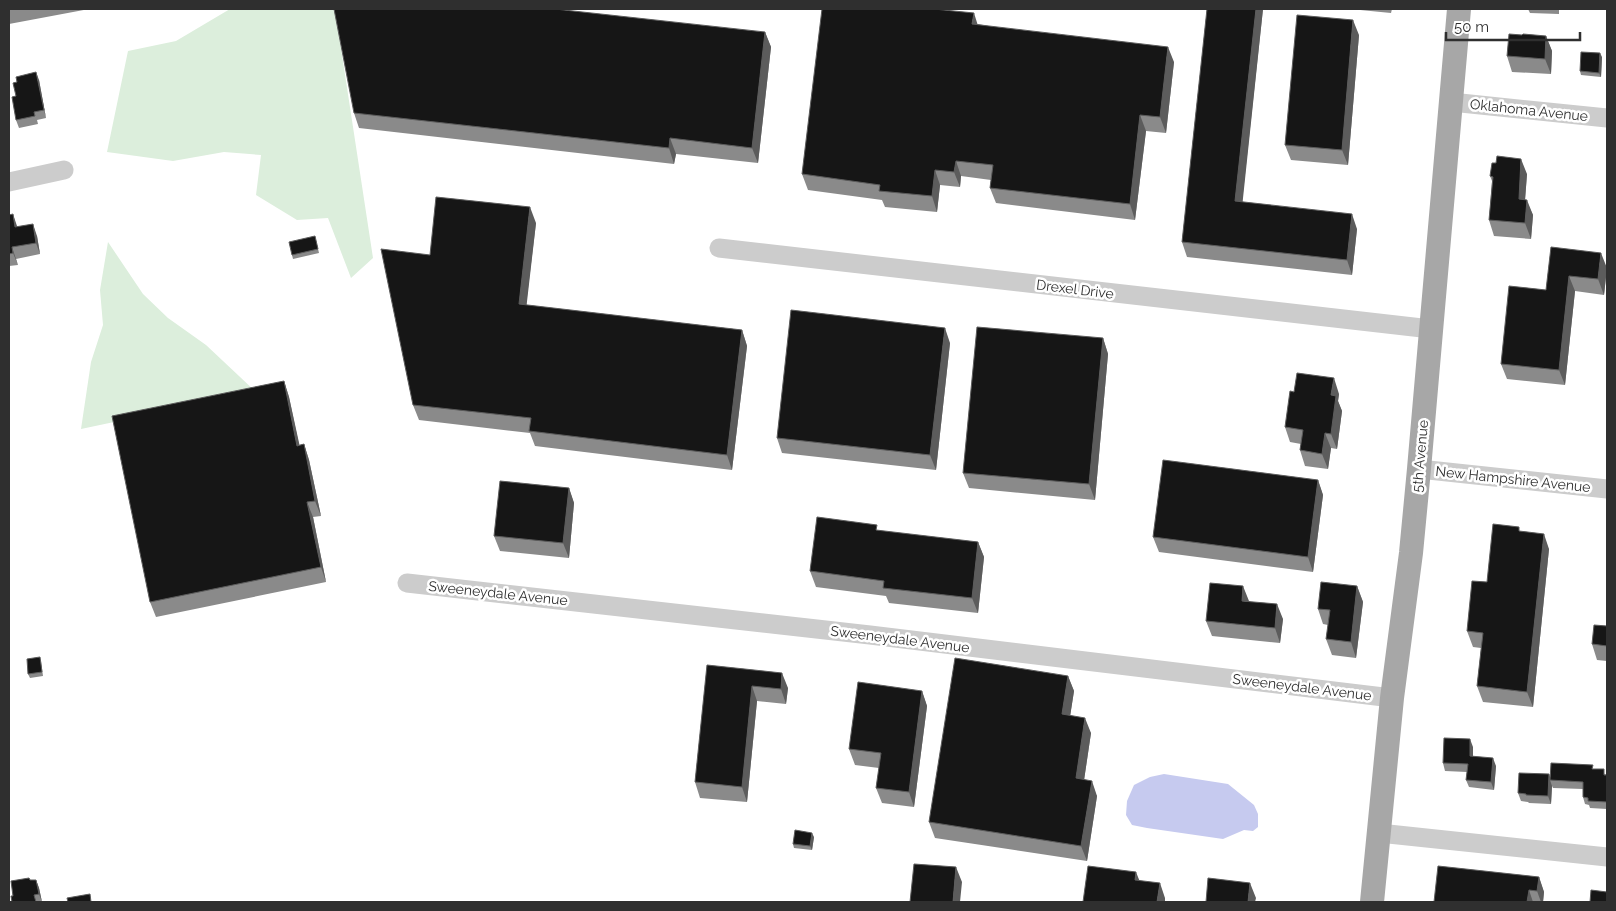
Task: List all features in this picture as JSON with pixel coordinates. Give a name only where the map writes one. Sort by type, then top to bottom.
[{"type":"main road","name":"5th Avenue","points":[[1372,902],[1392,698],[1410,559],[1419,469],[1459,9]]},
{"type":"street","name":"Oklahoma Avenue","points":[[1451,102],[1607,118]]},
{"type":"street","points":[[9,182],[64,170]]},
{"type":"street","name":"Drexel Drive","points":[[719,248],[1431,330]]},
{"type":"street","name":"New Hampshire Avenue","points":[[1419,469],[1607,488]]},
{"type":"street","name":"Sweeneydale Avenue","points":[[407,583],[870,635],[1392,698]]},
{"type":"street","points":[[1379,833],[1607,857]]},
{"type":"green space","points":[[230,9],[335,9],[373,258],[351,278],[328,218],[297,220],[256,195],[261,155],[224,152],[173,161],[107,152],[128,51],[176,41]]},
{"type":"green space","points":[[108,242],[143,294],[168,318],[206,345],[256,392],[81,429],[91,362],[103,325],[100,290]]},
{"type":"water","points":[[1164,774],[1228,784],[1254,805],[1258,814],[1258,827],[1253,831],[1244,830],[1223,839],[1132,825],[1126,815],[1127,801],[1134,785],[1150,777]]},
{"type":"building","points":[[334,9],[555,9],[765,32],[752,148],[670,138],[669,148],[354,113]]},
{"type":"building","points":[[822,9],[934,9],[974,13],[972,24],[1168,47],[1160,117],[1140,115],[1130,204],[990,188],[993,165],[956,161],[954,172],[935,170],[932,196],[879,191],[880,185],[802,174]]},
{"type":"building","points":[[1207,9],[1256,9],[1235,201],[1352,214],[1347,260],[1182,242]]},
{"type":"building","points":[[1297,15],[1353,20],[1342,150],[1285,145]]},
{"type":"building","points":[[1509,34],[1546,36],[1545,59],[1507,56]]},
{"type":"building","points":[[1581,52],[1600,53],[1599,73],[1580,71]]},
{"type":"building","points":[[36,72],[44,110],[34,112],[35,116],[16,120],[12,97],[16,96],[13,83],[17,82],[16,77]]},
{"type":"building","points":[[1497,156],[1521,159],[1519,199],[1527,200],[1525,223],[1489,220],[1493,177],[1490,176],[1492,163],[1496,163]]},
{"type":"building","points":[[436,197],[530,207],[519,304],[742,330],[727,455],[529,431],[531,418],[413,405],[381,249],[430,255]]},
{"type":"building","points":[[13,214],[15,227],[33,224],[36,243],[12,247],[13,253],[9,254],[9,215]]},
{"type":"building","points":[[315,236],[318,249],[292,255],[289,242]]},
{"type":"building","points":[[1551,247],[1601,253],[1598,279],[1569,276],[1559,370],[1501,364],[1509,286],[1546,290]]},
{"type":"building","points":[[791,310],[945,328],[930,455],[777,438]]},
{"type":"building","points":[[977,327],[1103,338],[1089,484],[963,473]]},
{"type":"building","points":[[1297,373],[1334,378],[1331,395],[1336,396],[1331,434],[1325,433],[1322,454],[1300,450],[1303,430],[1285,427],[1290,391],[1294,392]]},
{"type":"building","points":[[284,381],[297,446],[304,444],[315,501],[307,502],[321,567],[150,602],[112,416]]},
{"type":"building","points":[[1163,460],[1318,480],[1308,557],[1153,537]]},
{"type":"building","points":[[500,481],[569,488],[563,543],[494,536]]},
{"type":"building","points":[[817,517],[877,525],[876,530],[978,542],[972,598],[883,588],[884,581],[810,571]]},
{"type":"building","points":[[1493,524],[1519,527],[1519,531],[1544,534],[1527,692],[1477,686],[1483,633],[1467,631],[1472,581],[1487,582]]},
{"type":"building","points":[[1321,582],[1357,586],[1351,642],[1326,639],[1330,610],[1318,609]]},
{"type":"building","points":[[1210,583],[1243,586],[1242,601],[1277,604],[1275,628],[1206,621]]},
{"type":"building","points":[[1594,625],[1607,626],[1607,646],[1592,644]]},
{"type":"building","points":[[40,657],[42,672],[28,674],[27,659]]},
{"type":"building","points":[[955,658],[1068,676],[1062,714],[1085,718],[1076,778],[1092,781],[1081,846],[929,822]]},
{"type":"building","points":[[707,665],[782,673],[781,689],[752,686],[742,787],[695,782]]},
{"type":"building","points":[[858,682],[922,691],[909,792],[876,788],[881,753],[849,749]]},
{"type":"building","points":[[1444,738],[1470,739],[1470,756],[1493,758],[1491,782],[1466,780],[1468,764],[1443,763]]},
{"type":"building","points":[[1551,763],[1593,765],[1592,769],[1604,769],[1604,775],[1607,775],[1607,802],[1588,801],[1588,798],[1583,797],[1583,782],[1550,780]]},
{"type":"building","points":[[1519,773],[1549,774],[1548,796],[1518,793]]},
{"type":"building","points":[[795,830],[812,833],[810,846],[793,844]]},
{"type":"building","points":[[914,864],[956,867],[953,902],[910,902]]},
{"type":"building","points":[[1088,866],[1136,872],[1135,880],[1160,883],[1157,902],[1083,902]]},
{"type":"building","points":[[1438,866],[1539,877],[1537,891],[1529,890],[1527,902],[1434,902]]},
{"type":"building","points":[[29,878],[30,880],[36,880],[39,894],[34,895],[36,902],[12,902],[11,881]]},
{"type":"building","points":[[1208,878],[1250,883],[1248,902],[1206,902]]},
{"type":"building","points":[[1591,890],[1607,892],[1607,902],[1590,902]]},
{"type":"building","points":[[90,894],[91,902],[68,902],[67,898]]}]
